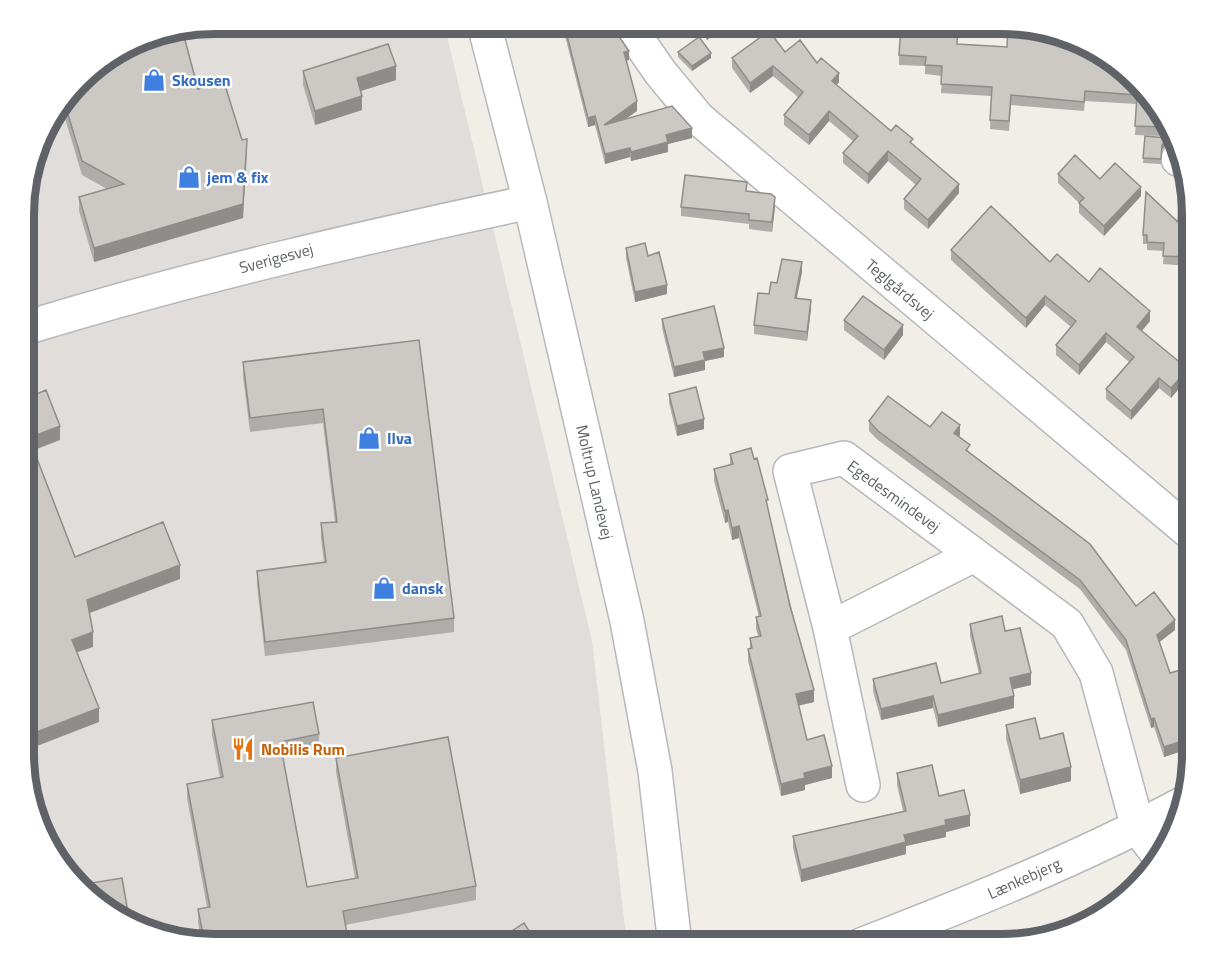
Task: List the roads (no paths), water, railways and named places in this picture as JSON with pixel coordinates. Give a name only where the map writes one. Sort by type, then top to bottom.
[{"type":"street","name":"Moltrup Landevej","points":[[487,35],[530,202],[627,621],[655,771],[674,934]]},
{"type":"street","name":"Teglgårdsvej","points":[[635,35],[660,72],[698,118],[1182,526]]},
{"type":"street","name":"Sverigesvej","points":[[34,325],[332,244],[530,202]]},
{"type":"street","name":"Egedesmindevej","points":[[862,785],[830,628],[790,471],[844,458],[1067,624],[1096,673],[1138,828]]},
{"type":"street","points":[[830,628],[974,555]]},
{"type":"street","name":"Lænkebjerg","points":[[889,934],[1138,828],[1174,808]]},
{"type":"street","points":[[1138,828],[1155,850]]},
{"type":"place","name":"Skousen","points":[[154,80]]},
{"type":"place","name":"jem & fix","points":[[189,177]]},
{"type":"place","name":"Ilva","points":[[369,438]]},
{"type":"place","name":"dansk","points":[[384,588]]},
{"type":"place","name":"Nobilis Rum","points":[[243,749]]}]
